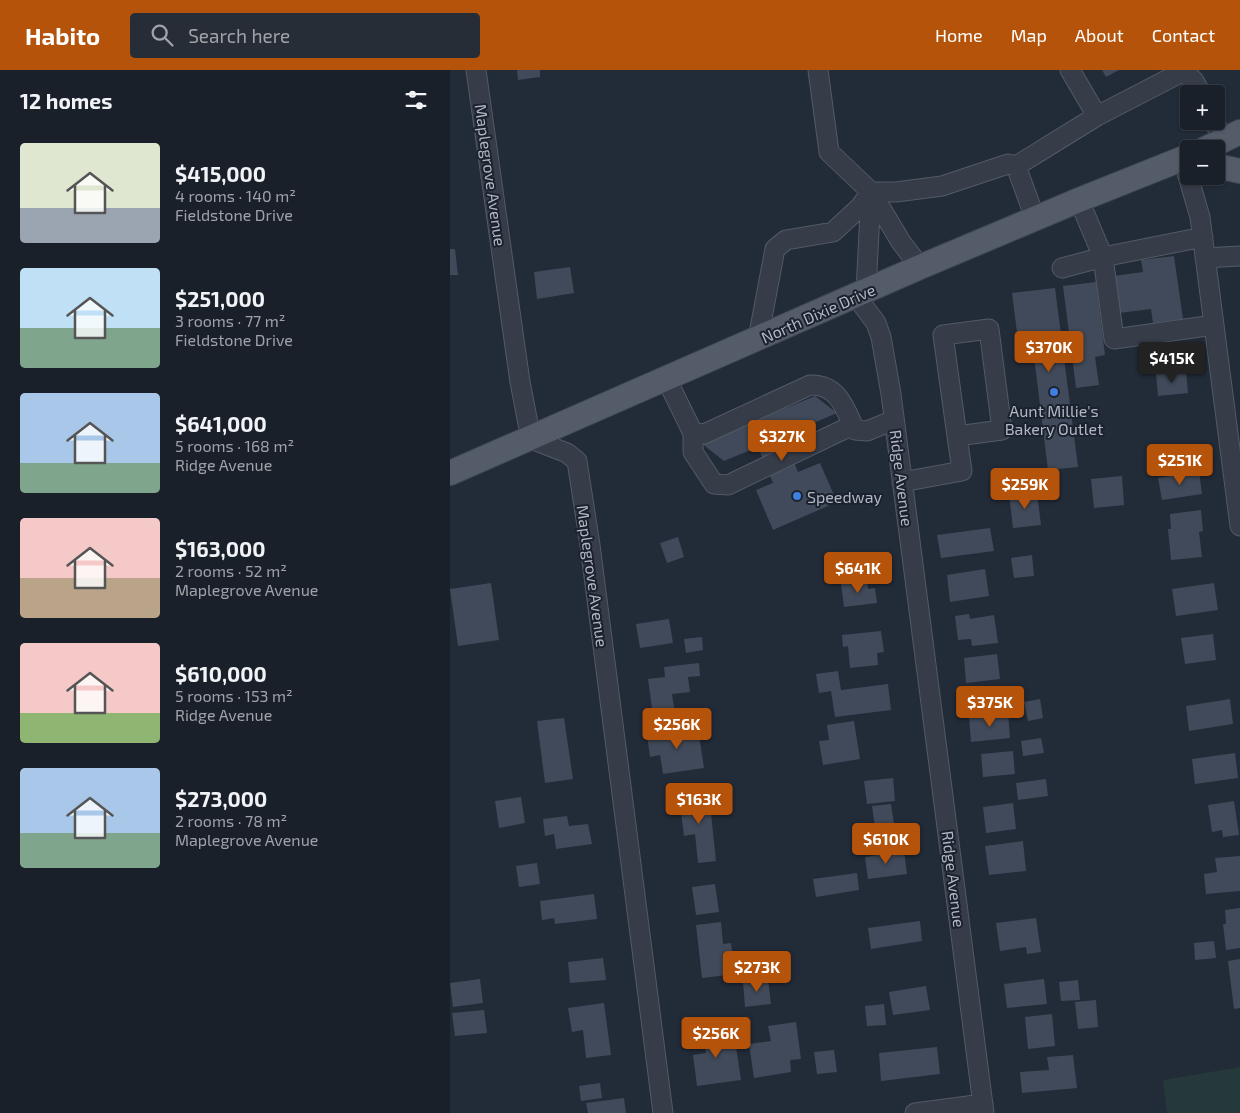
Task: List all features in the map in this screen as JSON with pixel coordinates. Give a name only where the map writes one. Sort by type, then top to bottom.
[{"type":"main road","name":"North Dixie Drive","points":[[450,473],[920,267],[1079,200],[1180,162]]},
{"type":"main road","points":[[1225,168],[1240,171]]},
{"type":"street","name":"Maplegrove Avenue","points":[[476,70],[520,382],[531,439],[567,453],[577,461],[590,545],[663,1113]]},
{"type":"street","points":[[818,70],[829,152],[871,192],[901,242],[920,267]]},
{"type":"street","points":[[1070,70],[1097,116]]},
{"type":"street","points":[[871,192],[896,192],[942,186],[1008,164],[1016,166],[1097,116],[1184,70],[1196,85]]},
{"type":"street","points":[[1016,166],[1035,218]]},
{"type":"street","points":[[1193,185],[1203,237],[1240,526]]},
{"type":"street","points":[[861,294],[871,192]]},
{"type":"street","points":[[758,339],[775,249],[786,240],[833,232],[860,207],[871,192]]},
{"type":"street","points":[[1079,200],[1103,257],[1114,339],[1214,325]]},
{"type":"street","points":[[1062,268],[1103,257],[1203,237]]},
{"type":"street","points":[[1205,258],[1240,256]]},
{"type":"street","name":"Ridge Avenue","points":[[861,294],[881,336],[894,420],[984,1108]]},
{"type":"street","points":[[902,482],[962,471],[957,436],[943,335],[989,329],[1002,430],[957,436]]},
{"type":"street","points":[[666,378],[693,433],[692,452],[714,484],[728,485],[853,425]]},
{"type":"street","points":[[693,433],[704,434],[810,385],[821,385],[832,390],[845,409],[855,430],[867,431],[894,420]]},
{"type":"street","points":[[915,1113],[984,1108]]},
{"type":"shaded area","points":[[1240,1067],[1240,1113],[1167,1113],[1163,1080]]},
{"type":"building","points":[[517,70],[540,70],[540,77],[518,80]]},
{"type":"building","points":[[1102,70],[1119,70],[1106,77]]},
{"type":"building","points":[[450,249],[455,249],[458,275],[450,275]]},
{"type":"building","points":[[1174,256],[1183,319],[1153,323],[1151,309],[1119,313],[1114,276],[1143,272],[1141,260]]},
{"type":"building","points":[[570,267],[574,293],[537,299],[534,272]]},
{"type":"building","points":[[1096,282],[1105,355],[1095,357],[1099,385],[1076,388],[1063,286]]},
{"type":"building","name":"Aunt Millie's Bakery Outlet","points":[[1055,288],[1078,467],[1048,470],[1031,332],[1017,333],[1012,293]]},
{"type":"building","points":[[1186,371],[1188,393],[1158,396],[1156,374]]},
{"type":"building","points":[[815,396],[837,413],[783,436],[798,472],[820,463],[837,502],[773,530],[756,490],[773,483],[758,447],[724,461],[701,443]]},
{"type":"building","points":[[1199,471],[1202,494],[1162,500],[1158,478]]},
{"type":"building","points":[[1122,476],[1124,505],[1094,508],[1091,479]]},
{"type":"building","points":[[1037,492],[1041,525],[1013,528],[1009,495]]},
{"type":"building","points":[[1201,510],[1203,531],[1199,532],[1202,557],[1171,560],[1168,529],[1171,529],[1170,514]]},
{"type":"building","points":[[990,528],[994,551],[941,558],[937,535]]},
{"type":"building","points":[[678,537],[684,557],[667,563],[660,543]]},
{"type":"building","points":[[1032,555],[1034,576],[1014,578],[1011,558]]},
{"type":"building","points":[[985,569],[989,596],[950,602],[947,575]]},
{"type":"building","points":[[867,580],[868,589],[875,588],[877,603],[844,607],[841,584]]},
{"type":"building","points":[[491,583],[499,640],[458,646],[450,589]]},
{"type":"building","points":[[1214,583],[1218,610],[1176,616],[1172,589]]},
{"type":"building","points":[[969,614],[970,619],[994,615],[998,643],[972,646],[971,639],[958,640],[955,616]]},
{"type":"building","points":[[669,619],[673,643],[640,648],[636,624]]},
{"type":"building","points":[[881,631],[884,652],[877,653],[878,665],[850,668],[848,646],[843,647],[842,635]]},
{"type":"building","points":[[1213,634],[1216,660],[1185,664],[1181,638]]},
{"type":"building","points":[[702,637],[703,650],[686,653],[684,639]]},
{"type":"building","points":[[997,654],[1000,679],[966,683],[964,658]]},
{"type":"building","points":[[699,663],[700,676],[688,677],[690,692],[672,694],[676,720],[654,722],[648,679],[665,677],[664,667]]},
{"type":"building","points":[[838,671],[841,690],[888,684],[891,710],[835,717],[831,691],[819,693],[816,674]]},
{"type":"building","points":[[1040,699],[1043,718],[1028,721],[1024,702]]},
{"type":"building","points":[[1230,699],[1233,724],[1189,731],[1186,706]]},
{"type":"building","points":[[1008,713],[1010,738],[971,742],[969,717]]},
{"type":"building","points":[[564,718],[573,779],[545,783],[537,721]]},
{"type":"building","points":[[854,721],[860,759],[823,765],[819,741],[829,740],[827,725]]},
{"type":"building","points":[[698,728],[704,768],[663,774],[660,755],[650,757],[647,735]]},
{"type":"building","points":[[1041,738],[1044,753],[1023,756],[1021,741]]},
{"type":"building","points":[[1013,751],[1015,774],[983,777],[981,754]]},
{"type":"building","points":[[1235,753],[1238,778],[1195,784],[1192,759]]},
{"type":"building","points":[[893,778],[895,801],[867,804],[864,781]]},
{"type":"building","points":[[1046,779],[1048,796],[1018,800],[1016,783]]},
{"type":"building","points":[[709,794],[716,861],[698,863],[695,834],[684,836],[679,797]]},
{"type":"building","points":[[521,797],[525,823],[499,828],[495,801]]},
{"type":"building","points":[[1234,801],[1239,835],[1223,837],[1222,830],[1212,832],[1208,805]]},
{"type":"building","points":[[1013,803],[1016,829],[986,833],[983,807]]},
{"type":"building","points":[[891,804],[894,824],[875,827],[872,806]]},
{"type":"building","points":[[567,816],[569,826],[588,824],[592,844],[556,849],[554,834],[545,836],[543,819]]},
{"type":"building","points":[[1023,841],[1026,871],[989,875],[985,846]]},
{"type":"building","points":[[904,851],[907,874],[868,879],[865,857]]},
{"type":"building","points":[[1240,856],[1240,891],[1206,894],[1204,874],[1217,872],[1215,858]]},
{"type":"building","points":[[537,863],[540,884],[519,887],[516,866]]},
{"type":"building","points":[[857,873],[859,890],[816,897],[813,879]]},
{"type":"building","points":[[715,884],[719,912],[696,915],[692,887]]},
{"type":"building","points":[[594,894],[597,919],[555,924],[554,918],[542,920],[540,901]]},
{"type":"building","points":[[1240,908],[1240,948],[1226,950],[1223,924],[1226,924],[1225,910]]},
{"type":"building","points":[[1036,918],[1041,952],[1027,954],[1026,947],[1000,951],[996,923]]},
{"type":"building","points":[[920,921],[922,941],[871,949],[868,928]]},
{"type":"building","points":[[721,922],[723,944],[731,943],[733,958],[725,959],[727,975],[702,978],[696,925]]},
{"type":"building","points":[[1214,941],[1216,958],[1195,960],[1194,943]]},
{"type":"building","points":[[603,958],[606,980],[570,983],[568,962]]},
{"type":"building","points":[[1240,959],[1240,1008],[1234,1009],[1228,961]]},
{"type":"building","points":[[480,979],[483,1003],[453,1007],[450,983]]},
{"type":"building","points":[[768,979],[771,1004],[745,1007],[743,982]]},
{"type":"building","points":[[1044,979],[1047,1004],[1007,1008],[1004,984]]},
{"type":"building","points":[[1078,980],[1080,1000],[1061,1001],[1059,982]]},
{"type":"building","points":[[926,986],[930,1010],[893,1015],[889,992]]},
{"type":"building","points":[[1096,1000],[1098,1027],[1078,1029],[1075,1002]]},
{"type":"building","points":[[604,1003],[611,1055],[586,1058],[583,1030],[572,1032],[568,1008]]},
{"type":"building","points":[[884,1004],[886,1025],[867,1026],[865,1006]]},
{"type":"building","points":[[484,1010],[487,1033],[455,1036],[452,1013]]},
{"type":"building","points":[[1052,1014],[1055,1046],[1028,1049],[1025,1017]]},
{"type":"building","points":[[796,1022],[801,1059],[790,1060],[791,1072],[754,1078],[749,1044],[771,1041],[768,1026]]},
{"type":"building","points":[[723,1023],[727,1048],[736,1047],[741,1080],[697,1086],[693,1055],[706,1053],[702,1026]]},
{"type":"building","points":[[937,1047],[940,1074],[881,1081],[879,1053]]},
{"type":"building","points":[[834,1050],[837,1072],[817,1074],[814,1052]]},
{"type":"building","points":[[1073,1055],[1077,1088],[1022,1093],[1020,1072],[1049,1070],[1047,1057]]},
{"type":"building","points":[[600,1083],[602,1098],[581,1101],[579,1086]]},
{"type":"building","points":[[624,1098],[626,1113],[588,1113],[586,1103]]},
{"type":"place","name":"Aunt Millie's Bakery Outlet","points":[[1054,392]]},
{"type":"place","name":"Speedway","points":[[797,496]]}]
